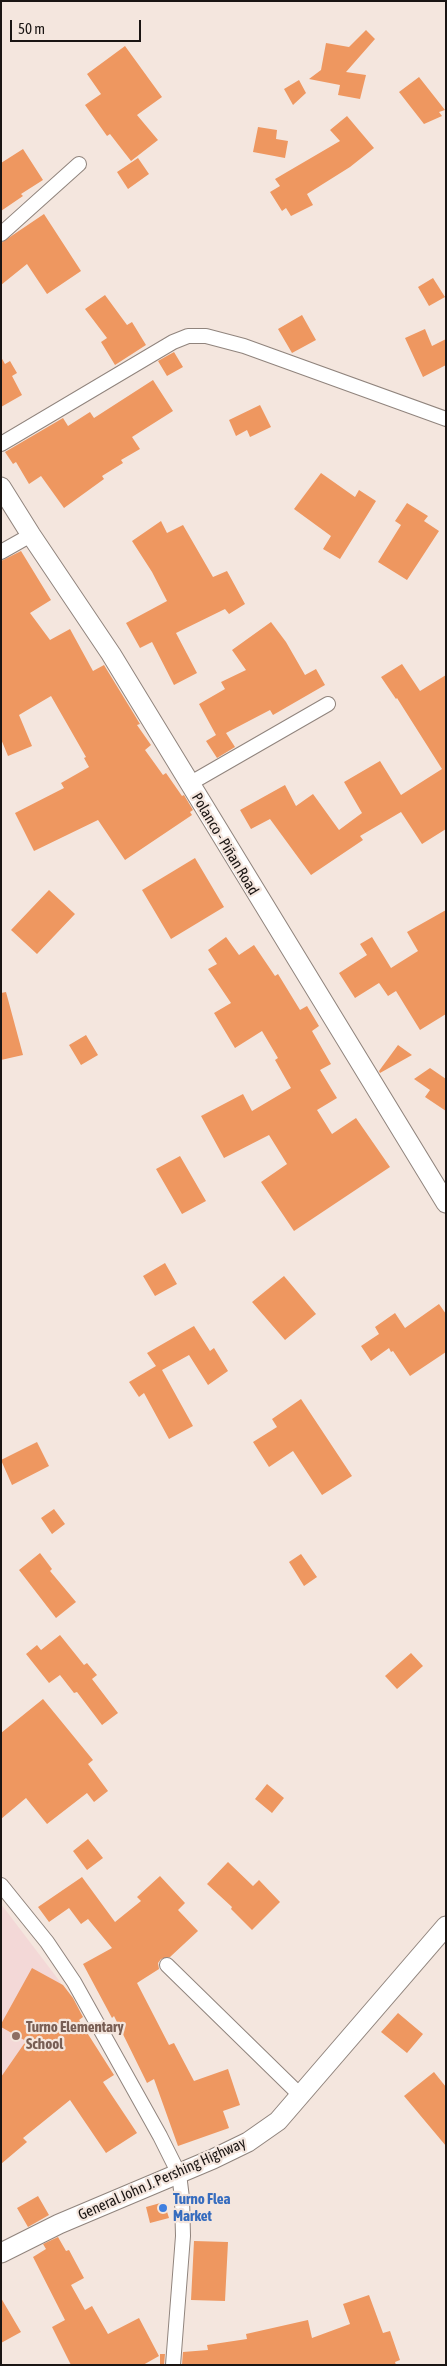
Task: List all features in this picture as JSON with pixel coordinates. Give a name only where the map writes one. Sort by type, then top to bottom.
[{"type":"main road","name":"Polanco - Piñan Road","points":[[1,487],[111,654],[446,1203]]},
{"type":"main road","name":"General John J. Pershing Highway","points":[[1,2253],[59,2224],[179,2174],[248,2142],[278,2121],[446,1926]]},
{"type":"street","points":[[1,234],[79,164]]},
{"type":"street","points":[[1,444],[173,342],[188,336],[206,336],[244,346],[446,419]]},
{"type":"street","points":[[1,552],[31,535]]},
{"type":"street","points":[[189,784],[328,704]]},
{"type":"street","points":[[1,1885],[47,1942],[74,1982],[160,2136],[179,2174],[183,2236],[173,2365]]},
{"type":"street","points":[[167,1965],[300,2095]]},
{"type":"shaded area","name":"Turno Elementary School","points":[[1,1904],[61,1983],[1,2089]]},
{"type":"building","points":[[366,30],[375,39],[346,72],[366,75],[360,99],[338,95],[340,85],[309,79],[321,70],[326,43],[349,47]]},
{"type":"building","points":[[125,46],[162,97],[137,115],[158,140],[131,161],[110,134],[107,136],[85,105],[101,94],[87,74]]},
{"type":"building","points":[[419,77],[445,110],[439,112],[442,116],[424,124],[399,92]]},
{"type":"building","points":[[299,80],[306,93],[293,105],[284,89]]},
{"type":"building","points":[[347,116],[374,148],[350,167],[307,194],[313,205],[291,216],[286,208],[282,211],[270,192],[280,186],[275,179],[340,141],[330,130]]},
{"type":"building","points":[[258,127],[277,130],[276,139],[288,141],[285,158],[253,152]]},
{"type":"building","points":[[23,149],[43,180],[21,194],[23,196],[1,211],[1,163]]},
{"type":"building","points":[[138,158],[149,174],[128,189],[117,172]]},
{"type":"building","points":[[44,214],[81,271],[47,294],[27,264],[1,285],[1,243]]},
{"type":"building","points":[[433,278],[445,297],[429,306],[418,287]]},
{"type":"building","points":[[105,295],[127,325],[132,322],[146,345],[115,365],[101,342],[107,338],[85,309]]},
{"type":"building","points":[[302,315],[316,340],[292,353],[278,329]]},
{"type":"building","points":[[425,329],[432,346],[446,339],[446,365],[423,377],[405,338]]},
{"type":"building","points":[[174,352],[183,367],[167,376],[158,361]]},
{"type":"building","points":[[1,357],[5,364],[10,361],[17,373],[12,376],[22,395],[1,407]]},
{"type":"building","points":[[153,380],[173,411],[132,437],[140,449],[121,460],[123,463],[102,476],[104,479],[64,508],[41,476],[29,484],[16,462],[13,464],[5,452],[63,418],[68,426],[90,412],[94,418]]},
{"type":"building","points":[[260,405],[271,427],[250,437],[247,430],[236,436],[229,420]]},
{"type":"building","points":[[321,473],[355,497],[359,490],[376,501],[340,559],[323,549],[331,536],[294,509]]},
{"type":"building","points":[[407,503],[428,516],[424,521],[439,531],[407,580],[378,562],[401,525],[395,521]]},
{"type":"building","points":[[161,521],[167,533],[183,525],[213,577],[227,571],[245,604],[229,614],[225,609],[176,633],[197,673],[174,685],[152,642],[140,648],[126,623],[167,601],[152,572],[132,541]]},
{"type":"building","points":[[21,551],[51,600],[30,613],[50,640],[70,629],[93,671],[104,665],[140,724],[137,725],[151,745],[145,750],[163,775],[166,773],[182,796],[184,795],[193,810],[190,812],[192,815],[125,860],[98,820],[34,851],[15,813],[64,788],[61,783],[89,767],[84,758],[86,757],[51,696],[19,715],[32,746],[8,756],[1,739],[1,561]]},
{"type":"building","points":[[271,622],[286,642],[305,675],[316,669],[325,685],[273,715],[270,710],[226,733],[235,747],[217,758],[206,741],[216,735],[199,704],[225,689],[221,682],[246,670],[232,650]]},
{"type":"building","points":[[402,664],[420,691],[446,675],[446,829],[422,844],[401,812],[360,836],[363,840],[311,875],[270,819],[251,829],[240,810],[285,785],[296,806],[313,794],[339,830],[362,813],[344,782],[380,761],[401,795],[442,769],[397,698],[381,677]]},
{"type":"building","points":[[195,858],[224,907],[171,939],[142,890]]},
{"type":"building","points":[[49,890],[75,914],[37,954],[11,930]]},
{"type":"building","points":[[446,910],[446,1014],[420,1030],[396,991],[388,996],[379,983],[355,998],[339,973],[367,955],[360,944],[372,937],[391,968],[418,951],[407,932]]},
{"type":"building","points":[[226,937],[239,955],[254,945],[275,976],[278,974],[300,1010],[307,1006],[319,1026],[312,1031],[331,1064],[320,1070],[337,1098],[317,1110],[332,1134],[356,1118],[390,1167],[294,1231],[261,1182],[287,1164],[269,1135],[224,1158],[201,1116],[243,1094],[252,1111],[291,1088],[275,1060],[278,1058],[262,1031],[235,1048],[214,1013],[231,1003],[208,969],[217,964],[208,950]]},
{"type":"building","points":[[6,992],[23,1055],[1,1060],[1,993]]},
{"type":"building","points":[[86,1035],[98,1055],[81,1065],[69,1045]]},
{"type":"building","points":[[398,1045],[412,1055],[380,1073],[379,1071]]},
{"type":"building","points":[[430,1068],[446,1079],[446,1111],[425,1097],[430,1090],[414,1079]]},
{"type":"building","points":[[180,1156],[206,1201],[182,1214],[156,1169]]},
{"type":"building","points":[[165,1263],[177,1284],[155,1296],[143,1276]]},
{"type":"building","points":[[284,1276],[316,1314],[285,1340],[252,1302]]},
{"type":"building","points":[[439,1304],[446,1314],[446,1352],[410,1376],[389,1348],[371,1361],[361,1346],[379,1334],[375,1327],[395,1313],[405,1328]]},
{"type":"building","points":[[194,1326],[210,1351],[214,1348],[228,1371],[208,1385],[189,1355],[162,1370],[193,1426],[169,1439],[144,1393],[139,1397],[129,1382],[156,1366],[147,1353]]},
{"type":"building","points":[[301,1399],[352,1476],[322,1495],[293,1451],[269,1467],[253,1442],[277,1427],[272,1419]]},
{"type":"building","points":[[37,1442],[49,1466],[12,1485],[1,1460]]},
{"type":"building","points":[[54,1509],[65,1524],[52,1534],[41,1518]]},
{"type":"building","points":[[40,1553],[52,1569],[50,1571],[76,1602],[56,1618],[19,1570]]},
{"type":"building","points":[[301,1554],[317,1577],[304,1586],[289,1562]]},
{"type":"building","points":[[60,1635],[84,1665],[87,1663],[97,1675],[92,1679],[118,1713],[102,1725],[77,1692],[74,1693],[60,1675],[49,1683],[26,1654],[37,1645],[41,1650]]},
{"type":"building","points":[[411,1653],[423,1666],[397,1689],[385,1676]]},
{"type":"building","points":[[43,1699],[93,1760],[88,1764],[108,1791],[94,1802],[87,1793],[47,1824],[26,1798],[1,1819],[1,1733]]},
{"type":"building","points":[[267,1784],[284,1798],[272,1813],[255,1799]]},
{"type":"building","points":[[88,1839],[103,1858],[87,1870],[73,1851]]},
{"type":"building","points":[[228,1862],[253,1886],[259,1880],[280,1902],[252,1930],[231,1909],[232,1907],[207,1884]]},
{"type":"building","points":[[160,1876],[185,1903],[178,1910],[198,1931],[170,1957],[161,1959],[158,1963],[159,1969],[137,1983],[169,2045],[174,2043],[194,2081],[228,2069],[240,2105],[223,2111],[229,2128],[178,2146],[154,2079],[147,2083],[114,2016],[112,2018],[83,1964],[112,1948],[88,1919],[81,1924],[69,1908],[49,1922],[38,1907],[82,1877],[115,1922],[141,1901],[137,1897]]},
{"type":"building","points":[[32,1968],[63,1985],[73,1998],[83,2017],[79,2020],[114,2075],[103,2082],[137,2133],[106,2153],[70,2100],[23,2138],[27,2142],[1,2164],[1,2077],[26,2041],[1,2027],[1,2024]]},
{"type":"building","points":[[398,2013],[423,2034],[407,2053],[381,2032]]},
{"type":"building","points":[[434,2072],[446,2087],[446,2146],[404,2096]]},
{"type":"building","points":[[38,2196],[49,2215],[28,2227],[17,2208]]},
{"type":"building","points":[[164,2202],[169,2218],[150,2223],[146,2207]]},
{"type":"building","points":[[58,2237],[66,2251],[69,2250],[84,2278],[71,2285],[85,2310],[92,2306],[108,2334],[139,2318],[159,2356],[143,2365],[71,2365],[52,2327],[65,2320],[33,2257],[46,2249],[43,2244]]},
{"type":"building","points":[[194,2241],[228,2242],[225,2301],[191,2300]]},
{"type":"building","points":[[369,2295],[383,2333],[390,2331],[400,2360],[395,2362],[396,2365],[182,2365],[183,2352],[208,2350],[207,2345],[247,2339],[246,2334],[308,2320],[312,2338],[350,2324],[343,2304]]},
{"type":"building","points":[[1,2298],[21,2332],[1,2343]]},
{"type":"building","points":[[160,2354],[165,2354],[164,2365],[160,2365]]},
{"type":"place","name":"Turno Elementary School","points":[[16,2036]]},
{"type":"place","name":"Turno Flea Market","points":[[163,2208]]}]
